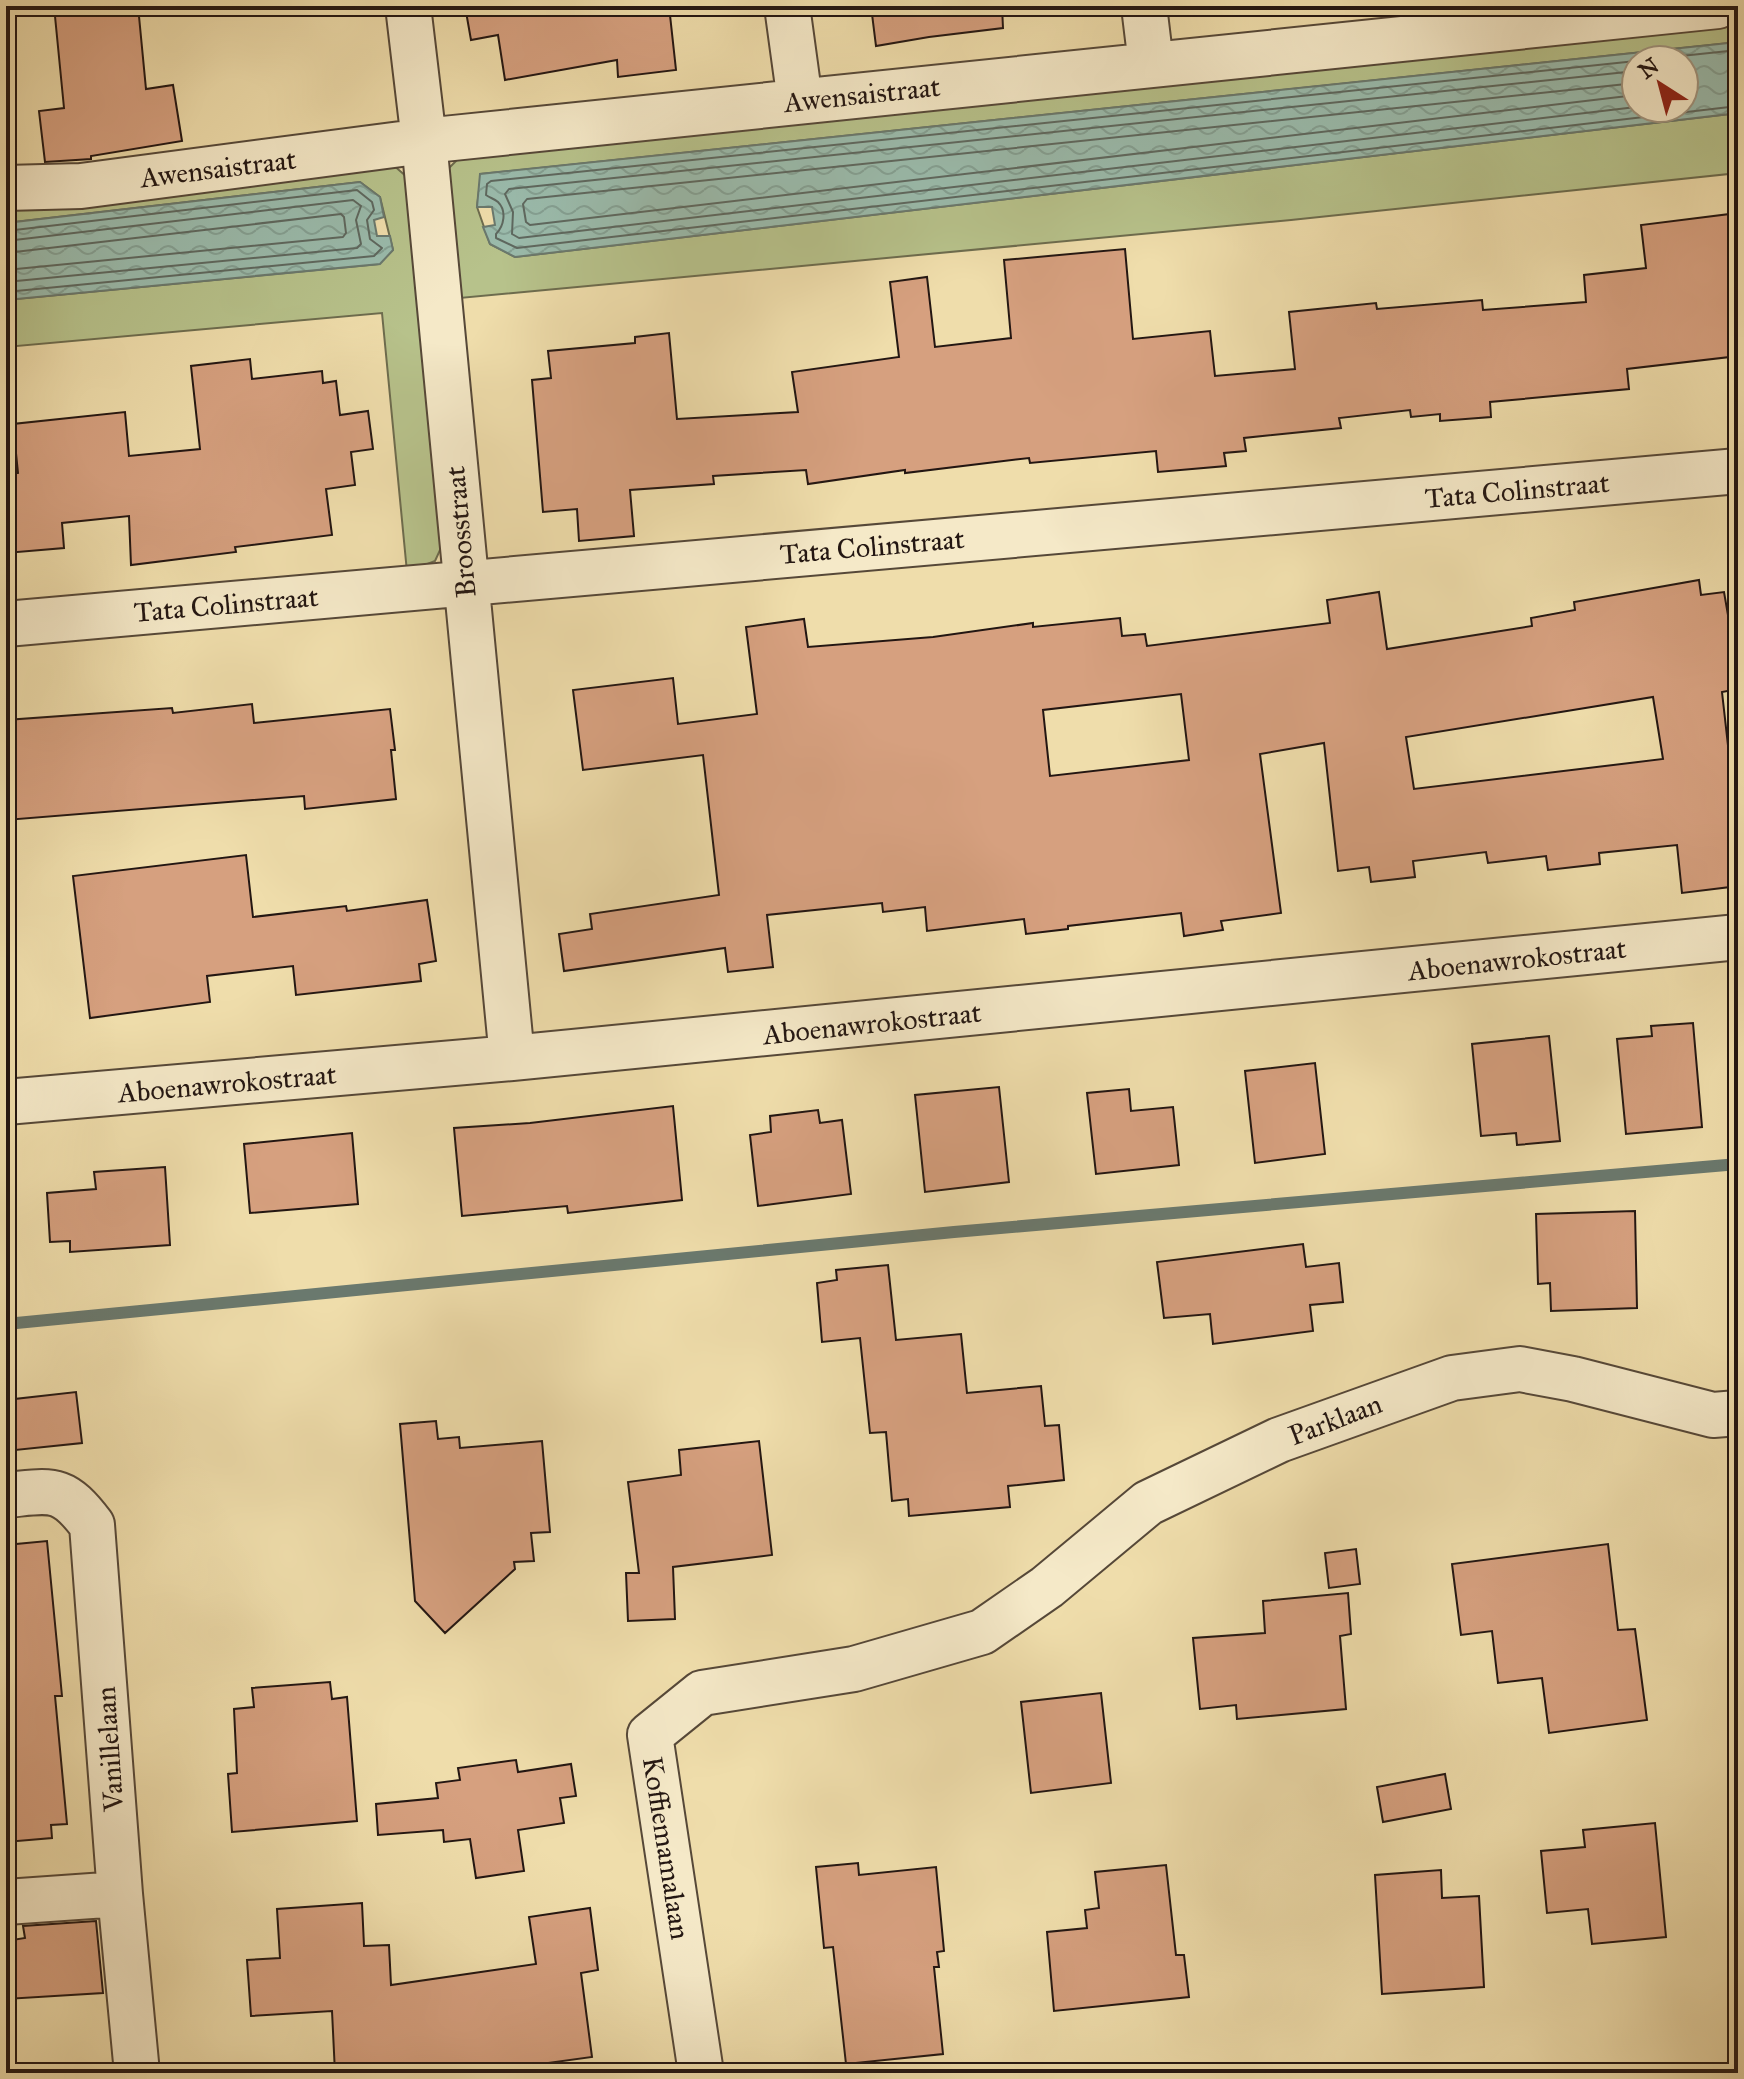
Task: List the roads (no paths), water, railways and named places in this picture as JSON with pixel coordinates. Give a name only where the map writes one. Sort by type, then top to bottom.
[{"type":"street","name":"Broosstraat","points":[[408,6],[424,141],[512,1058]]},
{"type":"street","points":[[787,6],[800,101]]},
{"type":"street","points":[[1144,6],[1151,64]]},
{"type":"street","name":"Awensaistraat","points":[[6,188],[81,186],[424,141],[1151,64],[1519,17],[1718,6]]},
{"type":"street","name":"Tata Colinstraat","points":[[6,624],[1738,471]]},
{"type":"street","name":"Aboenawrokostraat","points":[[6,1102],[512,1058],[1738,937]]},
{"type":"street","name":"Parklaan","points":[[982,1632],[1047,1587],[1148,1503],[1279,1440],[1452,1378],[1520,1369],[1573,1379],[1713,1415],[1738,1413]]},
{"type":"street","name":"Vanillelaan","points":[[6,1495],[54,1491],[77,1504],[92,1525],[137,2073]]},
{"type":"street","name":"Koffiemamalaan","points":[[701,2073],[650,1735],[702,1693],[854,1669],[982,1632]]},
{"type":"street","points":[[6,1902],[120,1894]]},
{"type":"water","points":[[1738,42],[1738,113],[1700,117],[1700,46]]},
{"type":"water","points":[[1620,54],[1620,124],[1645,124],[515,257],[490,244],[483,227],[495,225],[492,207],[477,207],[480,174]]},
{"type":"water","points":[[360,182],[380,197],[384,217],[374,220],[377,236],[390,236],[393,250],[380,264],[6,300],[6,223]]},
{"type":"waterway","points":[[6,1324],[954,1232],[1738,1164]]}]
